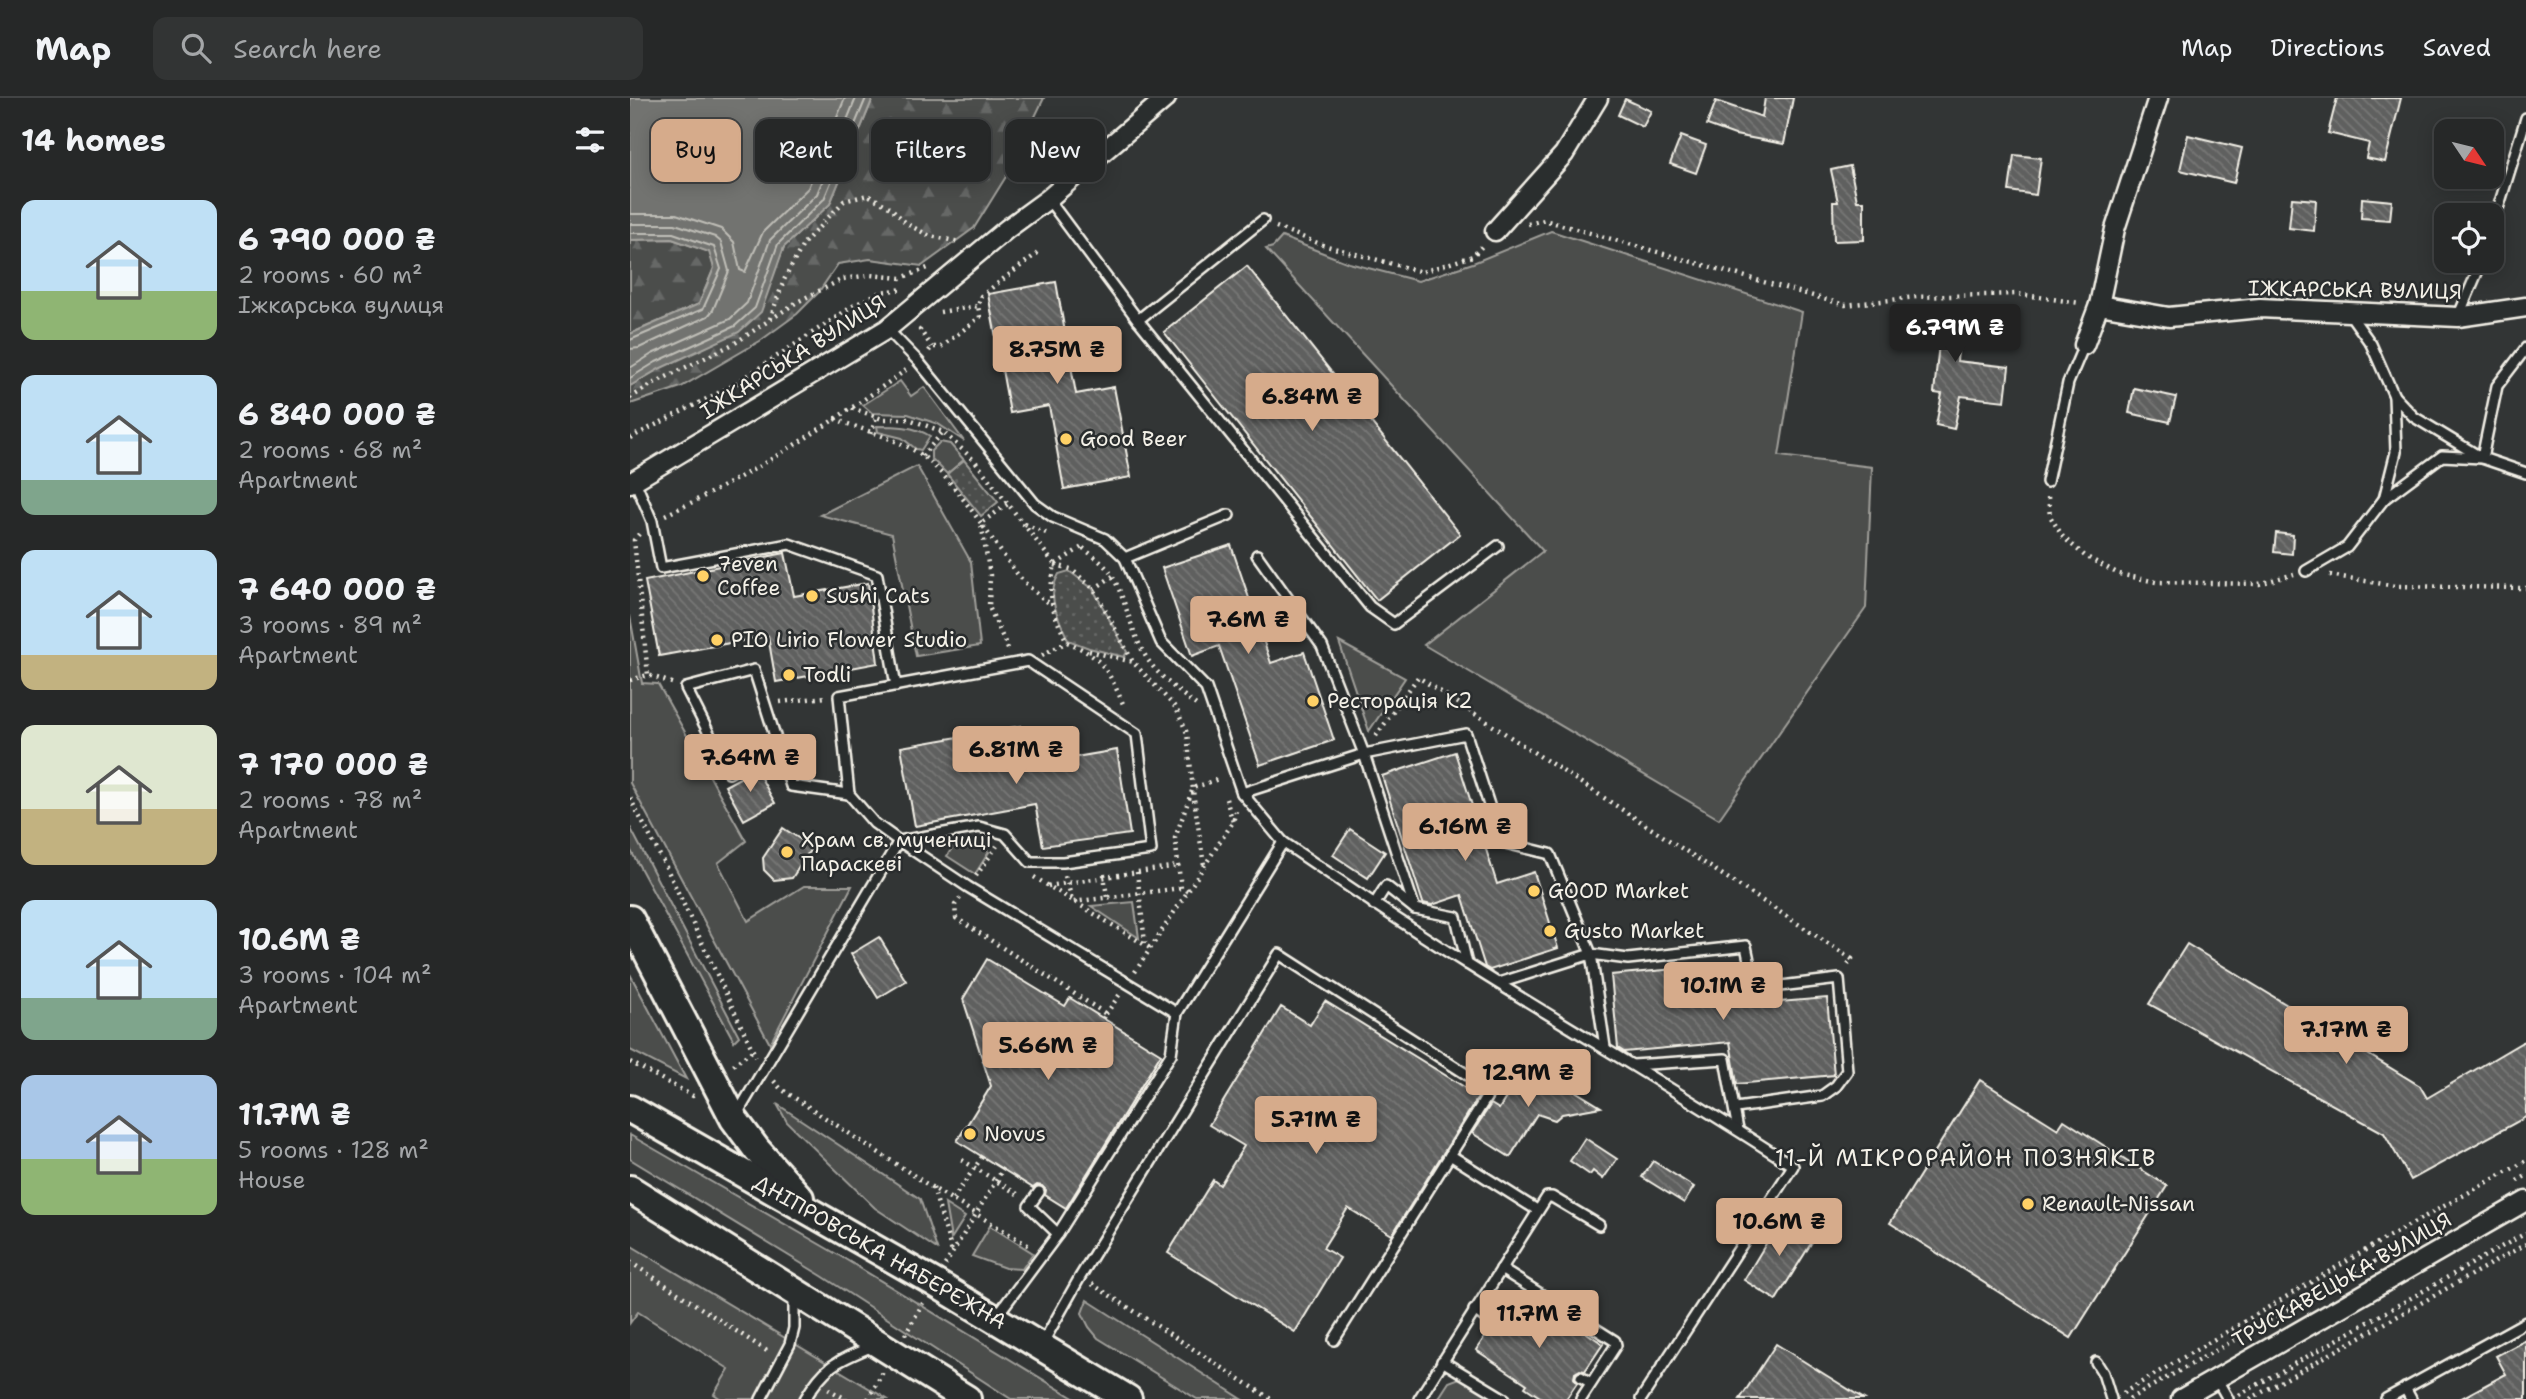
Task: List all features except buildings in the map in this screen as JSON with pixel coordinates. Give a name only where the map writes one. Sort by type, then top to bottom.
[{"type":"main road","points":[[630,919],[734,1119],[757,1150],[815,1215]]},
{"type":"main road","name":"ДНІПРОВСЬКА НАБЕРЕЖНА","points":[[630,1109],[995,1319],[1128,1399]]},
{"type":"main road","points":[[636,1194],[967,1399]]},
{"type":"street","name":"ІЖКАРСЬКА ВУЛИЦЯ","points":[[633,482],[887,329],[930,306],[1007,229],[1048,200],[1166,98]]},
{"type":"street","points":[[1495,231],[1564,153],[1598,98]]},
{"type":"street","points":[[2084,345],[2099,305],[2115,229],[2158,98]]},
{"type":"street","name":"ІЖКАРСЬКА ВУЛИЦЯ","points":[[2099,305],[2169,317],[2260,309],[2458,317],[2526,307]]},
{"type":"street","name":"ТРУСКАВЕЦЬКА ВУЛИЦЯ","points":[[2180,1399],[2526,1201]]},
{"type":"lane","points":[[2500,203],[2526,118]]},
{"type":"lane","points":[[1048,200],[1138,320],[1370,607],[1394,624],[1498,546]]},
{"type":"lane","points":[[1138,320],[1263,220]]},
{"type":"lane","points":[[2458,317],[2477,273]]},
{"type":"lane","points":[[2348,312],[2371,344],[2394,396],[2414,417],[2483,458],[2526,473]]},
{"type":"lane","points":[[887,329],[918,361],[1035,504],[1053,517],[1105,539],[1125,558],[1161,642],[1206,688],[1242,793],[1283,842],[1374,905],[1793,1166],[1641,1399]]},
{"type":"lane","points":[[2047,482],[2068,383],[2084,345]]},
{"type":"lane","points":[[2483,458],[2497,386],[2526,348]]},
{"type":"lane","points":[[2384,499],[2396,452],[2394,396]]},
{"type":"lane","points":[[2306,571],[2347,547],[2384,499],[2442,456],[2483,458]]},
{"type":"lane","points":[[633,482],[652,521],[661,568],[789,544],[877,575],[896,686]]},
{"type":"lane","points":[[1125,558],[1229,515]]},
{"type":"lane","points":[[1257,555],[1322,646],[1364,754],[1415,909]]},
{"type":"lane","points":[[734,1119],[899,841],[979,827],[1005,834],[1030,862],[1063,862],[1151,850],[1137,734],[1028,661],[839,696],[849,794],[874,823],[899,841],[931,865],[1178,1013]]},
{"type":"lane","points":[[779,745],[729,773],[686,688],[754,670],[779,745],[791,786],[849,794]]},
{"type":"lane","points":[[1242,793],[1364,754],[1466,734],[1501,842],[1550,854],[1591,954],[1605,1047]]},
{"type":"lane","points":[[995,1319],[1058,1234],[1171,1054],[1178,1013],[1283,842]]},
{"type":"lane","points":[[1374,905],[1386,886],[1415,909],[1456,917],[1467,964]]},
{"type":"lane","points":[[1499,983],[1591,954],[1628,959],[1746,946],[1755,989],[1839,979],[1847,1071],[1836,1086],[1822,1096],[1735,1108]]},
{"type":"lane","points":[[1041,1346],[1080,1277],[1279,954],[1491,1090],[1334,1340]]},
{"type":"lane","points":[[1633,1065],[1725,1059],[1738,1130]]},
{"type":"lane","points":[[1450,1155],[1537,1210]]},
{"type":"lane","points":[[1039,1192],[1029,1206],[1058,1234]]},
{"type":"lane","points":[[1419,1399],[1545,1199],[1550,1196],[1599,1226]]},
{"type":"lane","points":[[1501,1269],[1615,1341],[1616,1345],[1581,1399]]},
{"type":"lane","points":[[761,1399],[782,1360],[794,1328],[794,1290]]},
{"type":"lane","points":[[1474,1310],[1493,1323]]},
{"type":"lane","points":[[2386,1399],[2526,1322]]},
{"type":"lane","points":[[805,1399],[815,1381],[837,1361],[879,1343]]},
{"type":"lane","points":[[1443,1361],[1506,1399]]},
{"type":"lane","points":[[2096,1362],[2112,1399]]},
{"type":"lane","points":[[1581,1377],[1591,1384]]},
{"type":"lane","points":[[2216,1378],[2230,1399]]},
{"type":"lane","points":[[2405,1388],[2411,1399]]},
{"type":"path","points":[[770,320],[784,279],[804,243],[844,201],[868,195],[891,208],[907,224],[930,236],[961,243],[952,250]]},
{"type":"path","points":[[1263,220],[1323,245],[1422,272],[1473,256],[1495,231],[1544,220],[1844,305],[1917,297],[2017,295],[2099,305]]},
{"type":"path","points":[[630,532],[727,485],[852,408],[918,361],[932,347],[941,347],[980,317],[978,306],[981,296],[1039,252]]},
{"type":"path","points":[[630,398],[653,383],[736,343],[797,302],[843,279],[870,275],[901,278],[933,266]]},
{"type":"path","points":[[630,439],[732,386],[800,340],[880,292],[914,288],[930,306],[978,306]]},
{"type":"path","points":[[930,306],[920,330],[932,347]]},
{"type":"path","points":[[852,408],[881,419],[909,419],[943,432],[975,461],[1055,565],[1071,569],[1094,589],[1133,662],[1176,708],[1188,733],[1204,865]]},
{"type":"path","points":[[871,434],[876,417]]},
{"type":"path","points":[[835,419],[899,442],[922,456],[941,474],[981,523],[1020,578],[1051,605],[1067,642],[1088,651],[1133,662]]},
{"type":"path","points":[[922,456],[943,432]]},
{"type":"path","points":[[2047,482],[2050,516],[2063,537],[2085,556],[2119,574],[2156,582],[2259,584],[2306,571],[2395,586],[2526,588]]},
{"type":"path","points":[[981,523],[1008,504]]},
{"type":"path","points":[[648,675],[634,540],[652,521]]},
{"type":"path","points":[[981,523],[990,575],[989,607],[1014,664]]},
{"type":"path","points":[[1024,524],[1047,533]]},
{"type":"path","points":[[1070,543],[1082,547],[1113,576],[1131,625],[1148,660],[1196,705],[1200,715]]},
{"type":"path","points":[[1051,605],[1055,565],[1082,547]]},
{"type":"path","points":[[1094,589],[1113,576]]},
{"type":"path","points":[[1028,661],[1067,642]]},
{"type":"path","points":[[1088,651],[1110,674],[1137,734]]},
{"type":"path","points":[[630,680],[648,675],[686,688]]},
{"type":"path","points":[[1364,754],[1418,677],[1852,959],[1839,979]]},
{"type":"path","points":[[765,703],[839,696]]},
{"type":"path","points":[[1218,768],[1233,822]]},
{"type":"path","points":[[1193,788],[1221,778]]},
{"type":"path","points":[[1181,888],[1175,838],[1193,788]]},
{"type":"path","points":[[1106,1014],[1127,984],[1147,946],[1233,822],[1242,793]]},
{"type":"path","points":[[630,799],[667,869],[752,1051],[781,1089],[933,1188],[1043,1254]]},
{"type":"path","points":[[985,846],[1005,858]]},
{"type":"path","points":[[1135,852],[1147,946]]},
{"type":"path","points":[[1101,856],[1107,898]]},
{"type":"path","points":[[1063,862],[1066,884],[1073,902]]},
{"type":"path","points":[[1048,886],[1178,866]]},
{"type":"path","points":[[1026,872],[1147,946]]},
{"type":"path","points":[[1073,902],[1181,888],[1187,891]]},
{"type":"path","points":[[953,1199],[982,1157]]},
{"type":"path","points":[[962,1160],[1020,1195]]},
{"type":"path","points":[[2112,1399],[2386,1238],[2526,1161]]},
{"type":"path","points":[[975,1213],[1003,1169]]},
{"type":"path","points":[[2514,1183],[2526,1176]]},
{"type":"path","points":[[933,1188],[952,1253]]},
{"type":"path","points":[[2230,1399],[2526,1233]]},
{"type":"path","points":[[2129,1399],[2417,1238]]},
{"type":"path","points":[[2250,1399],[2526,1244]]},
{"type":"path","points":[[630,1262],[782,1360]]},
{"type":"path","points":[[1080,1277],[1271,1399]]},
{"type":"path","points":[[815,1381],[846,1399]]},
{"type":"green space","points":[[873,98],[1044,98],[1034,119],[1005,119],[1005,178],[974,228],[922,266],[870,259],[838,264],[818,293],[797,314],[760,341],[681,387],[630,404],[630,386],[659,369],[773,275],[784,247],[830,204],[839,182],[857,182],[857,137]]},
{"type":"green space","points":[[1551,231],[1802,312],[1779,456],[1872,467],[1866,608],[1719,819],[1424,645],[1543,551],[1266,249],[1273,247],[1282,237],[1349,263],[1418,281],[1473,263]]},
{"type":"green space","points":[[672,239],[710,252],[714,268],[699,304],[630,334],[630,240]]},
{"type":"green space","points":[[900,381],[911,396],[924,387],[964,441],[938,424],[908,414],[872,413],[863,405]]},
{"type":"green space","points":[[877,426],[911,428],[930,436],[921,450],[902,438],[878,432]]},
{"type":"green space","points":[[940,442],[950,444],[964,460],[947,474],[931,458],[931,451]]},
{"type":"green space","points":[[964,460],[998,502],[981,516],[947,474]]},
{"type":"green space","points":[[917,466],[971,562],[980,646],[916,656],[892,534],[820,515]]},
{"type":"green space","points":[[1069,571],[1093,589],[1127,652],[1124,657],[1068,640],[1055,607],[1053,591],[1059,574]]},
{"type":"green space","points":[[630,616],[642,683],[658,684],[746,841],[718,863],[748,921],[804,886],[852,886],[770,1044],[630,783]]},
{"type":"green space","points":[[1339,642],[1405,678],[1369,731]]},
{"type":"green space","points":[[630,827],[739,1036],[734,1041],[630,849]]},
{"type":"green space","points":[[974,843],[989,852],[975,874],[947,856],[954,845]]},
{"type":"green space","points":[[1134,902],[1139,938],[1091,906]]},
{"type":"green space","points":[[630,974],[686,1079],[630,1050]]},
{"type":"green space","points":[[777,1104],[920,1199],[937,1249],[875,1208],[787,1122]]},
{"type":"green space","points":[[630,1135],[840,1256],[1075,1399],[1011,1399],[822,1276],[630,1159]]},
{"type":"green space","points":[[945,1204],[965,1217],[951,1239]]},
{"type":"green space","points":[[990,1226],[1033,1253],[1022,1269],[1005,1268],[972,1256]]},
{"type":"green space","points":[[630,1245],[887,1399],[721,1399],[714,1394],[729,1369],[638,1312],[630,1323]]},
{"type":"green space","points":[[1087,1300],[1242,1399],[1197,1399],[1098,1338],[1082,1313]]},
{"type":"green space","points":[[1462,1377],[1497,1399],[1438,1399],[1449,1382]]},
{"type":"water","points":[[630,98],[873,98],[857,137],[857,119],[755,119],[755,182],[839,182],[830,204],[784,247],[761,312],[739,332],[659,369],[630,386],[630,334],[699,304],[714,268],[709,252],[672,239],[630,240]]},
{"type":"place","name":"Good Beer","points":[[1066,439]]},
{"type":"place","name":"7even Coffee","points":[[703,576]]},
{"type":"place","name":"Sushi Cats","points":[[812,596]]},
{"type":"place","name":"PIO Lirio Flower Studio","points":[[717,640]]},
{"type":"place","name":"Todli","points":[[789,675]]},
{"type":"place","name":"Ресторація K2","points":[[1313,701]]},
{"type":"place","name":"Храм св. мучениці Параскеві","points":[[787,852]]},
{"type":"place","name":"GOOD Market","points":[[1534,891]]},
{"type":"place","name":"Gusto Market","points":[[1550,931]]},
{"type":"place","name":"Novus","points":[[970,1134]]},
{"type":"place","name":"Renault-Nissan","points":[[2028,1204]]},
{"type":"district","name":"11-Й МІКРОРАЙОН ПОЗНЯКІВ","points":[[1966,1158]]}]
